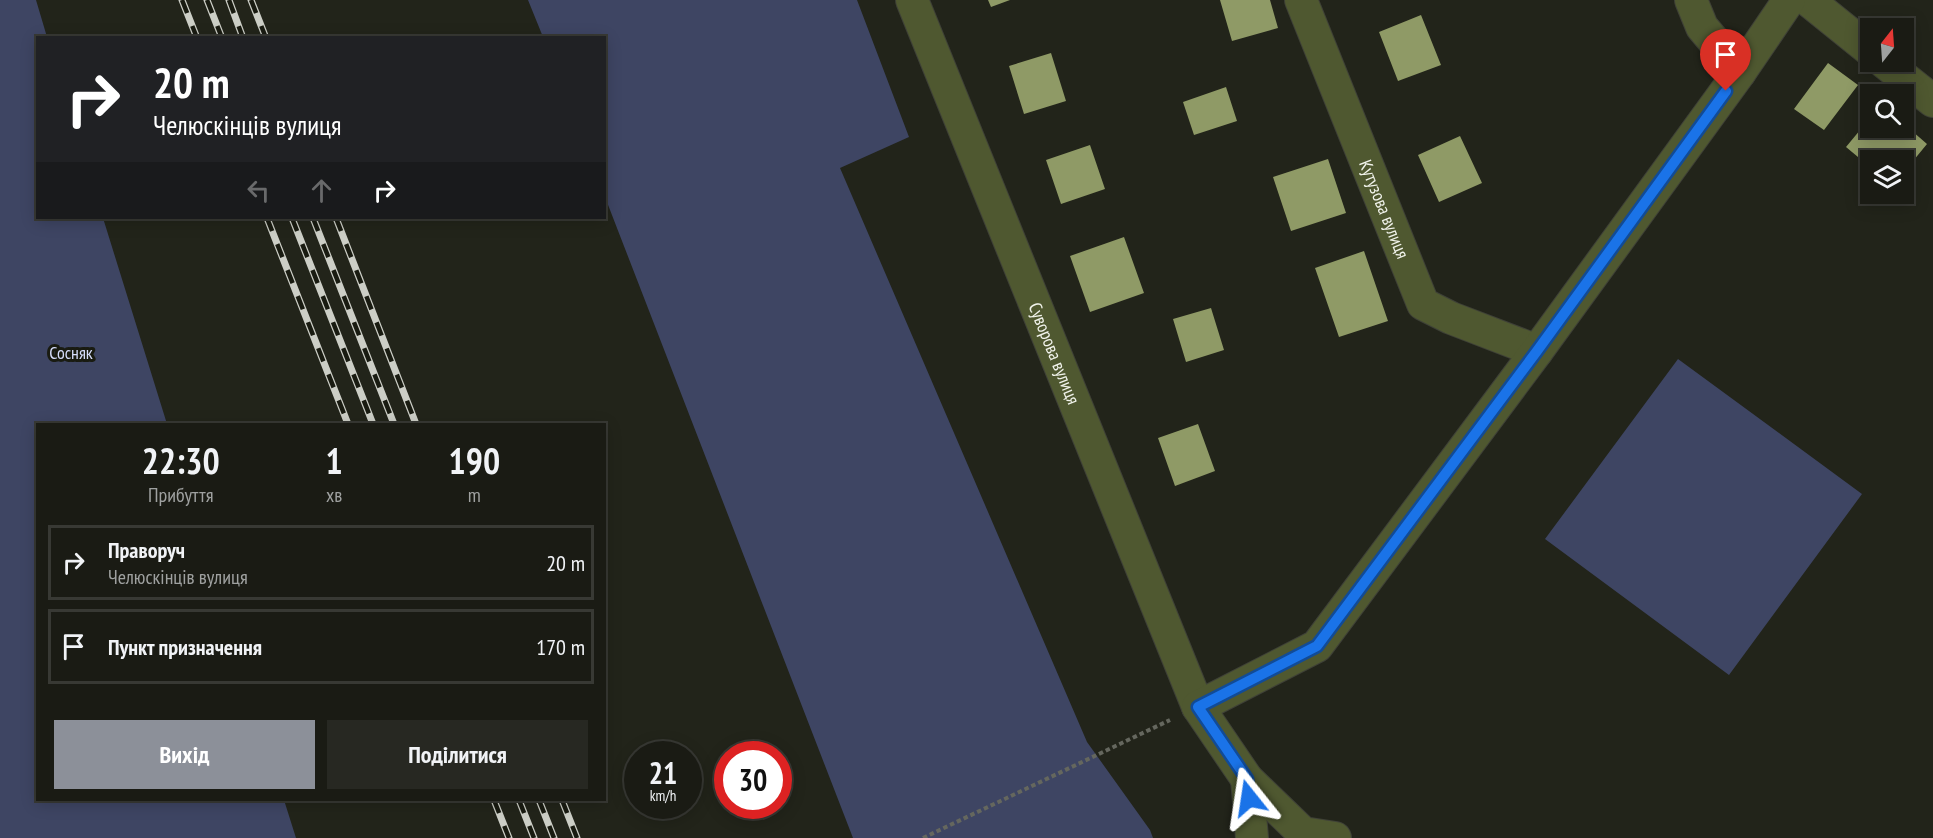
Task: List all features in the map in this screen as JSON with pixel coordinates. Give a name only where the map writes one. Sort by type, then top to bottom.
[{"type":"street","name":"Суворова вулиця","points":[[912,0],[1198,707],[1247,779],[1303,833],[1335,838]]},
{"type":"street","name":"Кутузова вулиця","points":[[1301,0],[1423,304],[1451,318],[1537,351]]},
{"type":"street","points":[[1691,0],[1702,27],[1740,72]]},
{"type":"street","points":[[1198,707],[1317,646],[1537,351],[1740,72],[1789,0]]},
{"type":"street","points":[[1808,0],[1860,42]]},
{"type":"street","points":[[1897,72],[1933,101]]},
{"type":"street","points":[[1247,779],[1252,838]]},
{"type":"path","points":[[923,838],[1198,707]]},
{"type":"green space","name":"Сосняк","points":[[0,0],[36,0],[47,36],[36,36],[36,219],[103,219],[167,423],[36,423],[36,801],[284,801],[296,838],[0,838]]},
{"type":"green space","points":[[528,0],[857,0],[909,137],[840,168],[1087,742],[1150,830],[1153,838],[853,838],[606,200],[606,36],[543,36]]},
{"type":"green space","points":[[1678,359],[1862,494],[1729,675],[1545,539]]},
{"type":"building","points":[[988,0],[1010,0],[991,7]]},
{"type":"building","points":[[1220,0],[1270,0],[1278,28],[1232,41]]},
{"type":"building","points":[[1421,15],[1441,65],[1398,81],[1379,32]]},
{"type":"building","points":[[1051,53],[1066,101],[1024,114],[1009,66]]},
{"type":"building","points":[[1828,63],[1858,85],[1824,130],[1794,109]]},
{"type":"building","points":[[1226,87],[1237,121],[1194,135],[1183,102]]},
{"type":"building","points":[[1860,130],[1860,138],[1914,138],[1914,133],[1927,144],[1914,160],[1914,150],[1860,150],[1860,159],[1846,147]]},
{"type":"building","points":[[1460,136],[1482,183],[1439,202],[1418,155]]},
{"type":"building","points":[[1090,145],[1105,189],[1061,204],[1046,160]]},
{"type":"building","points":[[1328,159],[1346,213],[1291,231],[1273,177]]},
{"type":"building","points":[[1124,237],[1144,293],[1090,312],[1070,256]]},
{"type":"building","points":[[1364,251],[1388,321],[1339,337],[1315,268]]},
{"type":"building","points":[[1211,308],[1224,350],[1186,362],[1173,319]]},
{"type":"building","points":[[1198,424],[1215,471],[1175,486],[1158,438]]},
{"type":"railway","points":[[182,0],[196,36]]},
{"type":"railway","points":[[207,0],[221,36]]},
{"type":"railway","points":[[229,0],[242,36]]},
{"type":"railway","points":[[251,0],[265,36]]},
{"type":"railway","points":[[267,219],[348,423]]},
{"type":"railway","points":[[292,219],[373,423]]},
{"type":"railway","points":[[313,219],[394,423]]},
{"type":"railway","points":[[336,219],[416,423]]},
{"type":"railway","points":[[494,801],[509,838]]},
{"type":"railway","points":[[519,801],[534,838]]},
{"type":"railway","points":[[539,801],[554,838]]},
{"type":"railway","points":[[562,801],[577,838]]},
{"type":"route","points":[[1249,798],[1247,779],[1198,707],[1317,646],[1537,351],[1726,91]]}]
